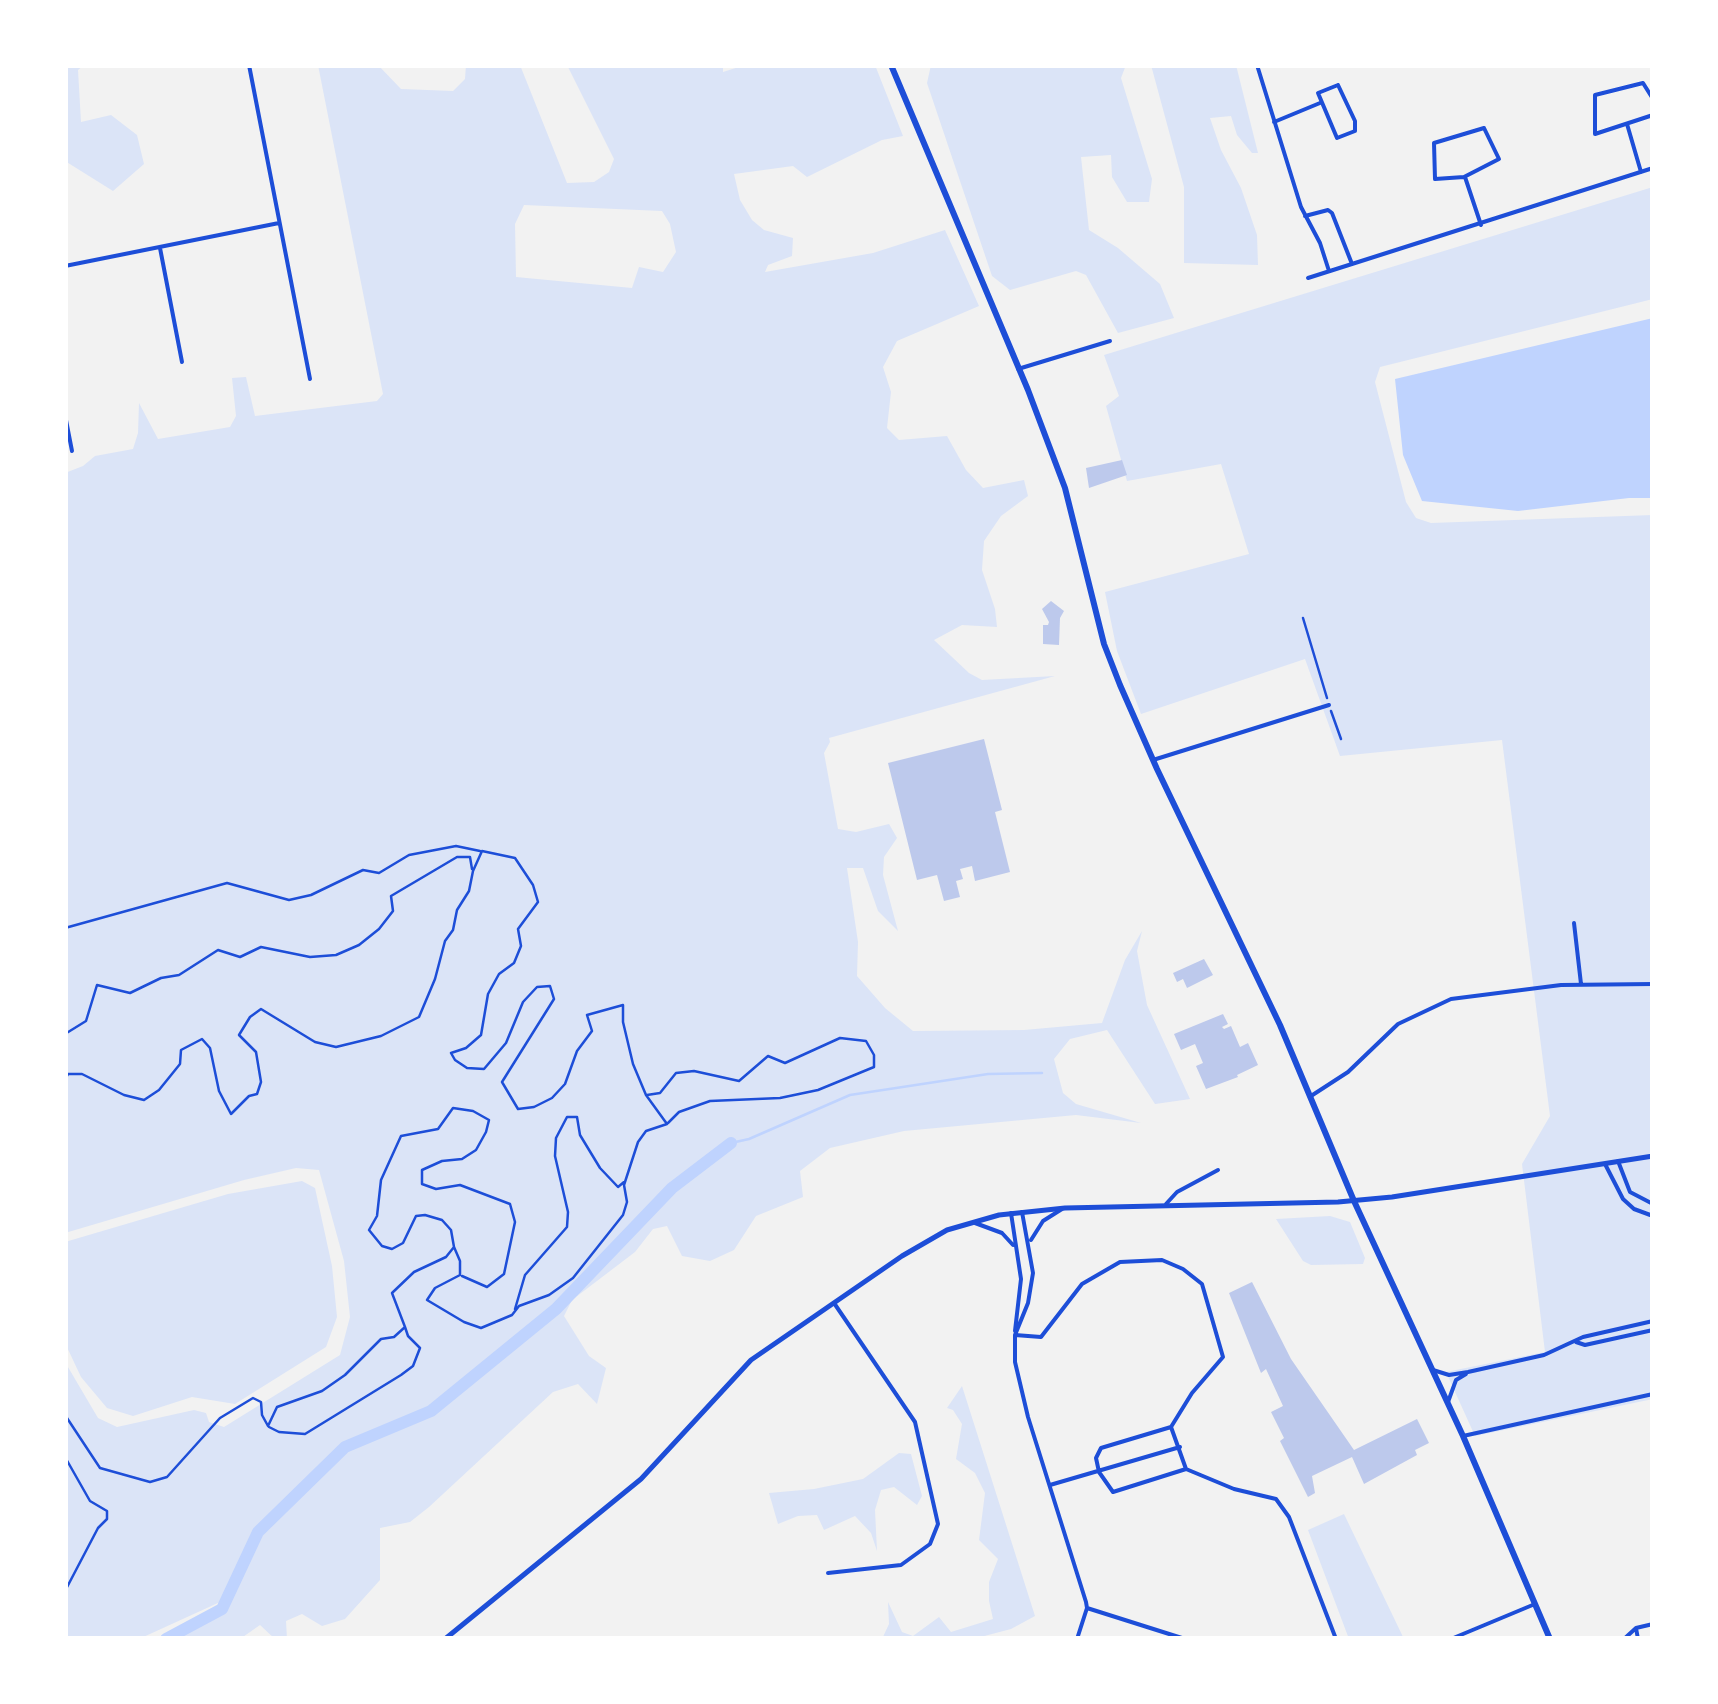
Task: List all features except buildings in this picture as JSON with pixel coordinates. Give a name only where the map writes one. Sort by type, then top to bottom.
[{"type":"main road","points":[[891,65],[1065,488],[1104,644],[1153,760],[1448,1402],[1550,1639]]},
{"type":"main road","points":[[446,1639],[623,1495],[750,1360],[926,1241],[970,1222],[1065,1208],[1354,1201],[1653,1156]]},
{"type":"street","points":[[249,65],[310,378]]},
{"type":"street","points":[[1258,65],[1305,216],[1329,271]]},
{"type":"street","points":[[1653,100],[1643,83],[1594,95],[1595,134],[1653,115]]},
{"type":"street","points":[[1338,86],[1355,121],[1355,130],[1337,138],[1320,103],[1318,93],[1338,86]]},
{"type":"street","points":[[1274,122],[1320,103]]},
{"type":"street","points":[[1627,124],[1641,172]]},
{"type":"street","points":[[1484,128],[1499,159],[1464,177],[1436,180],[1434,143],[1484,128]]},
{"type":"street","points":[[1308,278],[1653,168]]},
{"type":"street","points":[[1464,177],[1481,224]]},
{"type":"street","points":[[1305,216],[1328,210],[1332,213],[1352,264]]},
{"type":"street","points":[[65,266],[278,223]]},
{"type":"street","points":[[160,248],[182,362]]},
{"type":"street","points":[[1018,369],[1110,341]]},
{"type":"street","points":[[65,415],[72,451]]},
{"type":"street","points":[[1153,760],[1329,705]]},
{"type":"street","points":[[1574,924],[1581,984]]},
{"type":"street","points":[[1310,1097],[1348,1072],[1398,1024],[1451,998],[1581,984],[1653,984]]},
{"type":"street","points":[[1618,1161],[1630,1192],[1653,1204]]},
{"type":"street","points":[[1605,1164],[1623,1198],[1653,1216]]},
{"type":"street","points":[[1166,1204],[1177,1192],[1218,1170]]},
{"type":"street","points":[[1029,1244],[1043,1222],[1065,1208]]},
{"type":"street","points":[[1016,1335],[1032,1291],[1033,1273],[1022,1212]]},
{"type":"street","points":[[1011,1213],[1021,1278],[1016,1335],[1018,1382],[1088,1608],[1077,1639]]},
{"type":"street","points":[[970,1222],[1002,1233],[1016,1248]]},
{"type":"street","points":[[1016,1335],[1040,1337],[1082,1284],[1120,1262],[1162,1260],[1182,1268],[1202,1284],[1224,1353],[1171,1427],[1101,1448],[1096,1458],[1099,1472],[1113,1492],[1186,1469],[1282,1504],[1336,1639]]},
{"type":"street","points":[[828,1573],[901,1566],[930,1544],[938,1524],[915,1422],[834,1303]]},
{"type":"street","points":[[1433,1370],[1449,1375],[1544,1356],[1583,1337],[1653,1322]]},
{"type":"street","points":[[1576,1342],[1585,1345],[1653,1330]]},
{"type":"street","points":[[1448,1402],[1456,1380],[1468,1372]]},
{"type":"street","points":[[1463,1436],[1653,1394]]},
{"type":"street","points":[[1171,1427],[1186,1469]]},
{"type":"street","points":[[1050,1486],[1180,1447]]},
{"type":"street","points":[[1451,1639],[1535,1604]]},
{"type":"street","points":[[1088,1608],[1185,1639]]},
{"type":"street","points":[[1624,1639],[1636,1628],[1653,1624]]},
{"type":"street","points":[[1636,1628],[1638,1639]]},
{"type":"path","points":[[1303,618],[1341,739]]},
{"type":"path","points":[[65,928],[227,884],[289,900],[311,895],[363,870],[379,873],[409,855],[456,846],[516,858],[533,885],[538,902],[518,929],[521,946],[514,964],[499,974],[488,994],[482,1036],[452,1053],[455,1060],[468,1068],[484,1070],[506,1044],[523,1002],[537,987],[550,986],[554,999],[502,1082],[518,1109],[543,1102],[565,1084],[577,1050],[592,1031],[587,1015],[623,1004],[633,1064],[646,1095],[667,1124]]},
{"type":"path","points":[[65,1080],[68,1074],[82,1074],[124,1095],[144,1100],[159,1090],[180,1064],[181,1050],[202,1038],[210,1048],[219,1091],[231,1114],[249,1096],[257,1094],[261,1082],[256,1052],[239,1036],[250,1017],[261,1010],[315,1042],[336,1047],[382,1036],[419,1017],[482,851]]},
{"type":"path","points":[[65,1034],[86,1021],[97,985],[130,993],[161,978],[179,975],[218,950],[240,957],[261,947],[310,957],[336,956],[378,929],[393,911],[391,896],[456,857],[470,858],[473,870]]},
{"type":"path","points":[[460,1276],[451,1230],[442,1220],[416,1216],[403,1243],[392,1249],[382,1246],[369,1230],[378,1216],[381,1180],[401,1136],[438,1129],[453,1108],[473,1110],[489,1120],[486,1132],[476,1150],[422,1170],[422,1184],[436,1189],[460,1185],[510,1204],[515,1222],[504,1274],[488,1287],[460,1276],[435,1288],[428,1300],[481,1328],[512,1315],[519,1306],[549,1296],[573,1278],[623,1216],[627,1202],[624,1186],[638,1142],[646,1131],[667,1124],[679,1112],[710,1102],[780,1098],[818,1090],[874,1067],[874,1055],[866,1041],[840,1038],[786,1063],[768,1056],[739,1081],[694,1070],[676,1074],[660,1094],[646,1095]]},
{"type":"path","points":[[512,1315],[525,1275],[568,1226],[556,1156],[556,1138],[566,1116],[578,1116],[580,1134],[588,1151],[618,1186],[622,1186],[632,1165]]},
{"type":"path","points":[[65,1416],[100,1468],[150,1482],[167,1477],[220,1418],[254,1398],[261,1402],[268,1426],[279,1432],[305,1434],[412,1366],[420,1348],[408,1336],[392,1293],[414,1272],[446,1257],[454,1247]]},
{"type":"path","points":[[268,1426],[278,1407],[322,1391],[345,1375],[381,1339],[394,1337],[405,1326]]},
{"type":"path","points":[[65,1457],[90,1501],[107,1512],[107,1519],[98,1528],[65,1591]]},
{"type":"shaded area","points":[[65,65],[84,65],[78,70],[81,122],[111,115],[137,135],[144,164],[113,191],[65,161]]},
{"type":"shaded area","points":[[318,65],[378,65],[401,89],[453,91],[465,79],[466,65],[520,65],[567,183],[594,182],[609,172],[614,159],[567,65],[723,65],[723,72],[745,65],[875,65],[903,136],[882,140],[807,177],[793,166],[734,174],[740,200],[752,220],[764,230],[793,238],[792,256],[768,265],[765,272],[873,253],[945,230],[979,306],[897,341],[883,367],[891,392],[887,428],[899,440],[947,436],[966,470],[983,488],[1024,480],[1028,496],[1001,516],[984,541],[982,570],[997,627],[962,625],[934,640],[982,680],[1055,676],[829,738],[824,753],[838,829],[856,832],[889,824],[897,838],[884,857],[883,875],[898,931],[878,911],[863,868],[847,868],[858,942],[857,976],[885,1008],[913,1031],[1024,1030],[1102,1023],[1125,960],[1142,931],[1137,951],[1147,1005],[1190,1099],[1155,1104],[1107,1030],[1070,1039],[1054,1059],[1063,1093],[1076,1104],[1141,1123],[1076,1115],[904,1131],[830,1148],[800,1171],[803,1197],[756,1216],[734,1250],[710,1261],[682,1256],[667,1226],[653,1229],[635,1252],[572,1300],[564,1316],[589,1356],[606,1368],[597,1404],[578,1384],[553,1392],[410,1522],[380,1528],[380,1580],[345,1619],[322,1626],[302,1614],[286,1621],[287,1639],[275,1639],[260,1625],[240,1639],[179,1639],[231,1597],[139,1639],[65,1639],[65,1362],[98,1418],[117,1427],[194,1410],[206,1413],[209,1422],[224,1427],[340,1355],[350,1317],[344,1261],[319,1170],[296,1168],[244,1180],[65,1233],[65,473],[95,456],[133,449],[139,403],[158,439],[230,427],[236,416],[232,378],[246,377],[255,416],[377,401],[383,394]],"holes":[[[524,205],[662,211],[670,224],[676,252],[663,272],[639,267],[632,288],[516,277],[515,224]]]},
{"type":"shaded area","points":[[931,65],[1126,65],[1121,78],[1152,179],[1149,202],[1127,202],[1112,177],[1111,155],[1081,157],[1089,230],[1118,248],[1160,284],[1174,318],[1118,333],[1086,275],[1076,271],[1010,290],[992,276],[927,83]]},
{"type":"shaded area","points":[[1151,65],[1236,65],[1258,153],[1252,153],[1237,135],[1231,116],[1210,118],[1257,235],[1258,265],[1184,263],[1184,187]]},
{"type":"shaded area","points":[[1653,187],[1653,299],[1380,367],[1375,382],[1406,502],[1416,518],[1431,523],[1653,515],[1653,1399],[1475,1436],[1446,1372],[1545,1352],[1522,1164],[1550,1116],[1502,740],[1340,756],[1305,659],[1141,714],[1117,651],[1105,592],[1249,554],[1221,464],[1127,481],[1106,406],[1119,396],[1104,355]]},
{"type":"shaded area","points":[[302,1181],[315,1188],[332,1266],[337,1317],[326,1347],[235,1404],[192,1397],[133,1416],[107,1408],[81,1377],[65,1343],[65,1242],[228,1194]]},
{"type":"shaded area","points":[[1330,1216],[1350,1222],[1365,1258],[1363,1264],[1311,1265],[1303,1261],[1276,1219]]},
{"type":"shaded area","points":[[962,1386],[1035,1616],[1011,1629],[973,1639],[882,1639],[889,1624],[888,1602],[902,1632],[913,1636],[939,1617],[951,1632],[993,1619],[989,1582],[998,1559],[979,1540],[985,1493],[975,1473],[956,1459],[962,1424],[953,1410],[947,1408]]},
{"type":"shaded area","points":[[899,1453],[911,1454],[922,1496],[917,1505],[894,1487],[881,1490],[875,1510],[877,1551],[871,1533],[855,1516],[824,1530],[817,1515],[798,1516],[778,1524],[769,1493],[863,1479]]},
{"type":"shaded area","points":[[1344,1514],[1404,1639],[1349,1639],[1308,1530]]},
{"type":"water","points":[[1653,318],[1653,498],[1518,511],[1422,501],[1403,455],[1395,379]]},
{"type":"waterway","points":[[731,1143],[749,1139],[850,1095],[988,1074],[1042,1073]]},
{"type":"waterway","points":[[166,1639],[222,1609],[258,1532],[345,1447],[431,1411],[556,1309],[672,1188],[731,1143]]}]
